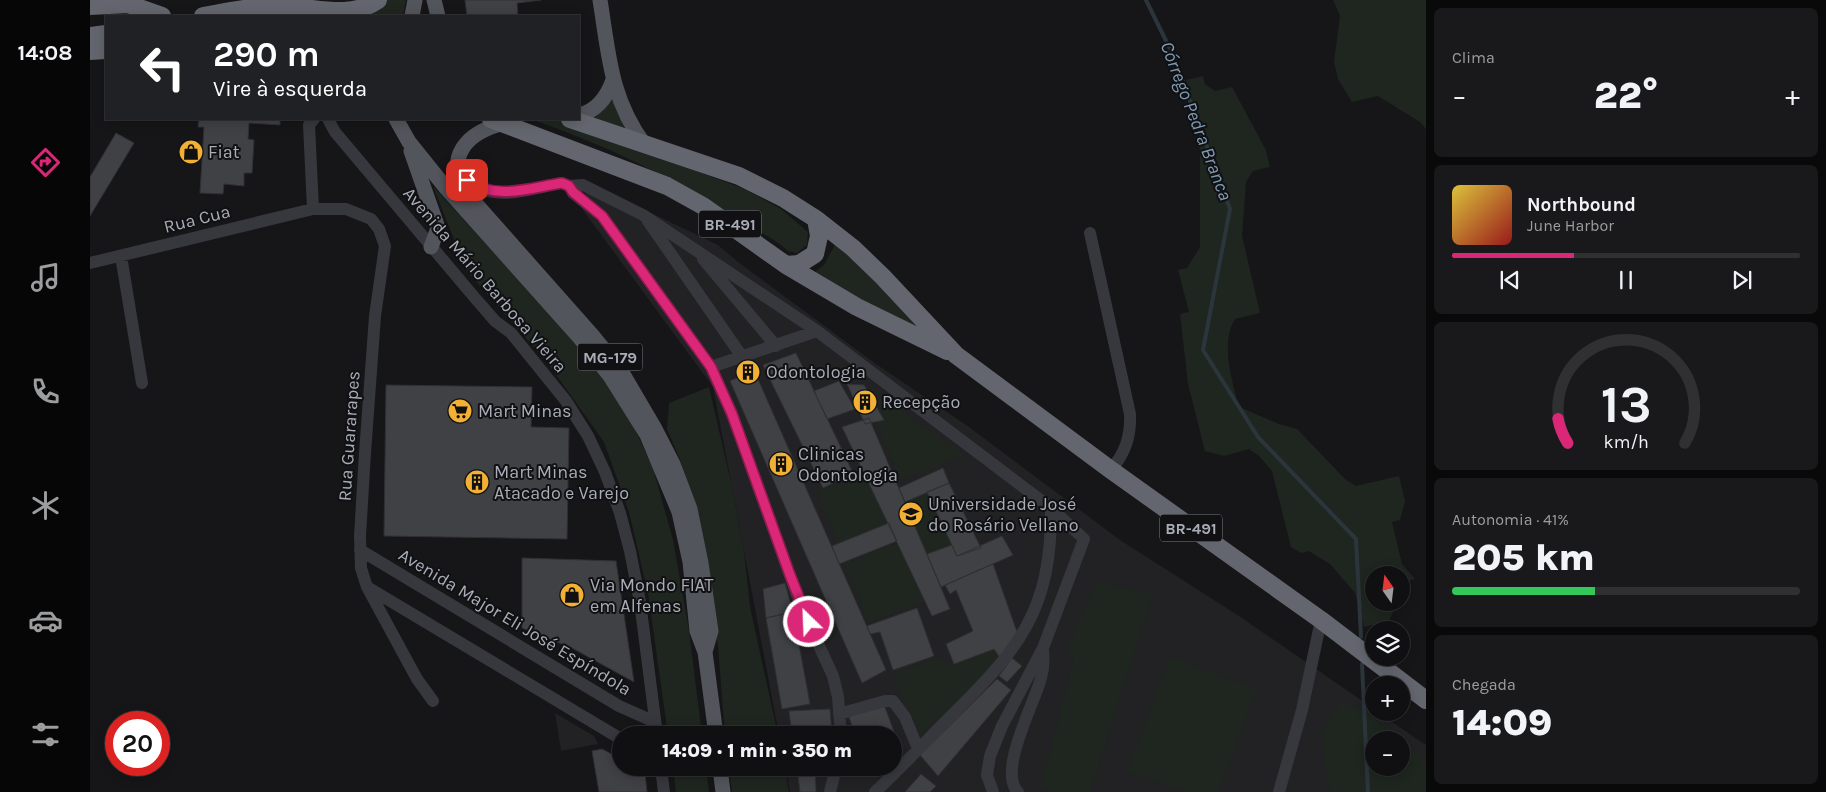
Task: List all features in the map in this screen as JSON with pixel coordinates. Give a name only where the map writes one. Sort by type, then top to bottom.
[{"type":"highway","points":[[210,15],[274,6],[346,11],[362,8],[378,0]]},
{"type":"highway","points":[[90,6],[132,2],[160,15]]},
{"type":"highway","points":[[90,36],[105,34]]},
{"type":"highway","points":[[90,51],[105,50]]},
{"type":"highway","name":"BR-491","points":[[573,120],[739,176],[783,198],[816,219],[853,248],[883,277],[956,355],[1111,470],[1321,620],[1426,700]]},
{"type":"highway","name":"BR-491","points":[[498,121],[667,186],[738,228],[786,265],[864,311],[956,355]]},
{"type":"highway","points":[[786,265],[799,264],[815,254],[820,236],[816,219]]},
{"type":"main road","points":[[412,15],[415,0]]},
{"type":"main road","points":[[434,0],[438,15]]},
{"type":"main road","points":[[600,0],[612,80],[619,103],[630,125],[644,144]]},
{"type":"main road","points":[[580,114],[599,104],[605,97],[612,80]]},
{"type":"main road","name":"MG-179","points":[[397,120],[409,142],[514,267],[586,346],[610,376],[647,435],[679,512],[690,562],[697,631],[705,652],[715,726]]},
{"type":"main road","points":[[457,172],[456,164],[467,143],[498,121]]},
{"type":"main road","points":[[409,142],[438,228],[431,247]]},
{"type":"main road","name":"MG-179","points":[[457,172],[460,183],[468,196],[620,369],[654,427],[673,464],[690,509],[701,563],[711,631],[705,652]]},
{"type":"main road","points":[[721,776],[723,792]]},
{"type":"street","name":"Avenida Mário Barbosa Vieira","points":[[329,120],[335,132],[431,247],[495,320],[511,333],[566,401],[588,436],[605,472],[620,513],[630,551],[640,602],[656,726]]},
{"type":"street","points":[[311,122],[313,209]]},
{"type":"street","points":[[457,172],[477,187],[506,193],[562,183],[569,186],[583,185],[644,215],[817,332],[1051,508],[1084,539],[1043,648],[1002,726],[990,756],[987,775],[993,792]]},
{"type":"street","points":[[569,186],[578,198],[602,216],[711,367],[732,414],[802,609],[833,676],[840,726]]},
{"type":"street","name":"Rua Cua","points":[[90,262],[313,209]]},
{"type":"street","name":"Rua Guararapes","points":[[313,209],[346,209],[371,219],[379,229],[385,246],[375,316],[360,550],[361,568],[367,588],[417,679],[433,701]]},
{"type":"street","points":[[644,215],[743,358]]},
{"type":"street","points":[[1090,233],[1130,414],[1131,431],[1126,447],[1111,470]]},
{"type":"street","points":[[693,248],[776,346]]},
{"type":"street","points":[[121,256],[142,383]]},
{"type":"street","points":[[711,367],[817,332]]},
{"type":"street","points":[[875,792],[993,674],[1022,636],[1032,617],[1046,579],[1051,541],[1051,508]]},
{"type":"street","name":"Avenida Major Eli José Espíndola","points":[[360,550],[619,706],[655,722]]},
{"type":"street","points":[[367,588],[612,734]]},
{"type":"street","points":[[1279,792],[1302,710],[1321,620]]},
{"type":"street","points":[[1018,792],[1012,777],[1013,759],[1041,679],[1044,665],[1043,648]]},
{"type":"street","points":[[839,714],[885,701],[892,701],[905,717],[918,749]]},
{"type":"street","points":[[662,776],[664,792]]},
{"type":"street","points":[[830,792],[834,776]]},
{"type":"shaded area","points":[[387,0],[406,0],[403,15],[365,15],[377,9]]},
{"type":"shaded area","points":[[1333,0],[1426,0],[1426,129],[1420,122],[1378,96],[1352,102],[1338,79],[1334,62],[1340,16]]},
{"type":"shaded area","points":[[1203,76],[1205,84],[1215,91],[1232,87],[1266,150],[1270,167],[1253,171],[1246,182],[1242,236],[1260,313],[1235,319],[1228,339],[1229,362],[1239,407],[1279,424],[1297,429],[1346,480],[1356,486],[1399,476],[1405,501],[1400,520],[1392,522],[1404,566],[1365,566],[1365,611],[1393,611],[1389,621],[1365,621],[1364,627],[1355,593],[1330,564],[1309,551],[1301,553],[1291,547],[1272,471],[1259,456],[1249,449],[1224,456],[1205,451],[1188,384],[1180,314],[1189,312],[1178,270],[1187,268],[1200,247],[1200,139],[1186,80]]},
{"type":"shaded area","points":[[611,97],[625,129],[594,118]]},
{"type":"shaded area","points":[[533,120],[562,120],[747,190],[781,209],[808,232],[807,245],[797,253],[788,251],[771,238],[664,176],[585,139]]},
{"type":"shaded area","name":"Universidade José do Rosário Vellano","points":[[591,184],[718,245],[738,262],[876,364],[969,427],[1120,540],[1239,616],[1365,703],[1365,721],[1391,721],[1405,731],[1365,731],[1365,776],[1410,776],[1410,734],[1426,745],[1426,792],[790,792],[787,776],[902,776],[902,726],[777,726],[713,387],[580,206]]},
{"type":"shaded area","points":[[433,186],[574,341],[611,389],[629,417],[653,468],[673,540],[689,630],[701,726],[667,726],[648,593],[629,512],[604,442],[547,362],[466,270]]},
{"type":"shaded area","points":[[835,245],[854,257],[930,336],[830,284],[815,272],[824,265]]},
{"type":"shaded area","points":[[856,379],[864,385],[966,455],[901,480]]},
{"type":"shaded area","points":[[709,387],[732,487],[744,551],[750,607],[776,726],[724,726],[718,646],[705,562],[681,462],[667,429],[669,403]]},
{"type":"shaded area","points":[[868,473],[889,523],[838,544],[817,490]]},
{"type":"shaded area","points":[[927,492],[952,545],[927,554],[905,502]]},
{"type":"shaded area","points":[[896,543],[925,601],[869,623],[845,563]]},
{"type":"shaded area","points":[[1410,573],[1415,579],[1410,580]]},
{"type":"shaded area","points":[[1096,582],[1153,594],[1090,792],[1056,792],[1041,787],[1074,659],[1067,650]]},
{"type":"shaded area","points":[[994,649],[1001,659],[921,735],[892,675],[942,657],[949,666]]},
{"type":"shaded area","points":[[1170,657],[1257,689],[1218,792],[1185,792],[1127,771]]},
{"type":"shaded area","points":[[1343,700],[1365,713],[1365,721],[1379,721],[1395,731],[1365,731],[1365,776],[1410,776],[1410,746],[1426,762],[1426,792],[1329,792],[1321,732]]},
{"type":"shaded area","points":[[555,713],[594,736],[598,744],[561,751]]},
{"type":"shaded area","points":[[674,776],[707,776],[709,792],[676,792]]},
{"type":"shaded area","points":[[730,776],[786,776],[789,792],[732,792]]},
{"type":"building","points":[[465,0],[541,0],[517,3],[518,15],[467,15]]},
{"type":"building","points":[[199,120],[280,120],[280,125],[249,123],[248,139],[254,140],[252,173],[244,173],[244,186],[224,184],[223,194],[200,193],[204,127],[198,127]]},
{"type":"building","points":[[116,133],[134,143],[90,216],[90,177]]},
{"type":"building","points":[[796,353],[853,473],[823,488],[763,365]]},
{"type":"building","name":"Odontologia","points":[[746,366],[750,366],[754,372],[750,378],[746,378],[742,374],[742,370]]},
{"type":"building","name":"Clinicas Odontologia","points":[[754,370],[886,670],[862,683],[730,381]]},
{"type":"building","points":[[839,381],[855,409],[827,419],[814,391]]},
{"type":"building","name":"Recepção","points":[[847,384],[864,385],[884,420],[865,424]]},
{"type":"building","name":"Mart Minas Atacado e Varejo","points":[[386,385],[532,387],[531,427],[569,428],[567,539],[384,536]]},
{"type":"building","points":[[869,418],[950,609],[932,616],[842,427]]},
{"type":"building","points":[[943,468],[949,483],[905,502],[899,488]]},
{"type":"building","points":[[949,483],[981,548],[957,556],[927,492]]},
{"type":"building","points":[[889,523],[897,541],[839,564],[832,546]]},
{"type":"building","points":[[1002,536],[1013,555],[941,587],[927,554],[952,545],[957,556]]},
{"type":"building","name":"Via Mondo FIAT em Alfenas","points":[[522,558],[616,561],[634,682],[572,648],[522,628]]},
{"type":"building","points":[[993,564],[1017,632],[1001,659],[994,649],[954,664],[946,644],[973,631],[956,590],[950,594],[945,585]]},
{"type":"building","points":[[785,583],[793,612],[766,618],[763,589]]},
{"type":"building","points":[[917,608],[934,656],[893,670],[880,632],[870,634],[867,626]]},
{"type":"building","points":[[793,612],[810,704],[782,709],[766,618]]},
{"type":"building","points":[[1012,658],[1022,666],[1007,682],[999,676]]},
{"type":"building","points":[[997,679],[1011,690],[938,776],[920,755]]},
{"type":"building","points":[[883,702],[892,726],[852,726],[848,714]]},
{"type":"building","points":[[830,709],[831,726],[791,726],[789,711]]},
{"type":"building","points":[[602,749],[612,754],[612,776],[645,776],[647,792],[599,792],[592,751]]},
{"type":"building","points":[[921,774],[936,786],[930,792],[905,792]]},
{"type":"building","points":[[798,776],[815,776],[816,792],[800,792]]},
{"type":"waterway","name":"Córrego Pedra Branca","points":[[1146,0],[1173,55],[1230,209],[1203,350],[1258,437],[1356,539],[1361,637]]},
{"type":"waterway","name":"Córrego Pedra Branca","points":[[1362,664],[1368,792]]},
{"type":"place","name":"Fiat","points":[[191,152]]},
{"type":"place","name":"Odontologia","points":[[748,372]]},
{"type":"place","name":"Recepção","points":[[865,402]]},
{"type":"place","name":"Mart Minas","points":[[460,411]]},
{"type":"place","name":"Clinicas Odontologia","points":[[781,464]]},
{"type":"place","name":"Mart Minas Atacado e Varejo","points":[[477,482]]},
{"type":"place","name":"Universidade José do Rosário Vellano","points":[[911,514]]},
{"type":"place","name":"Via Mondo FIAT em Alfenas","points":[[572,595]]},
{"type":"route","points":[[467,180],[477,187],[506,193],[562,183],[569,186],[584,202],[602,216],[711,367],[732,414],[802,609],[809,622]]}]
